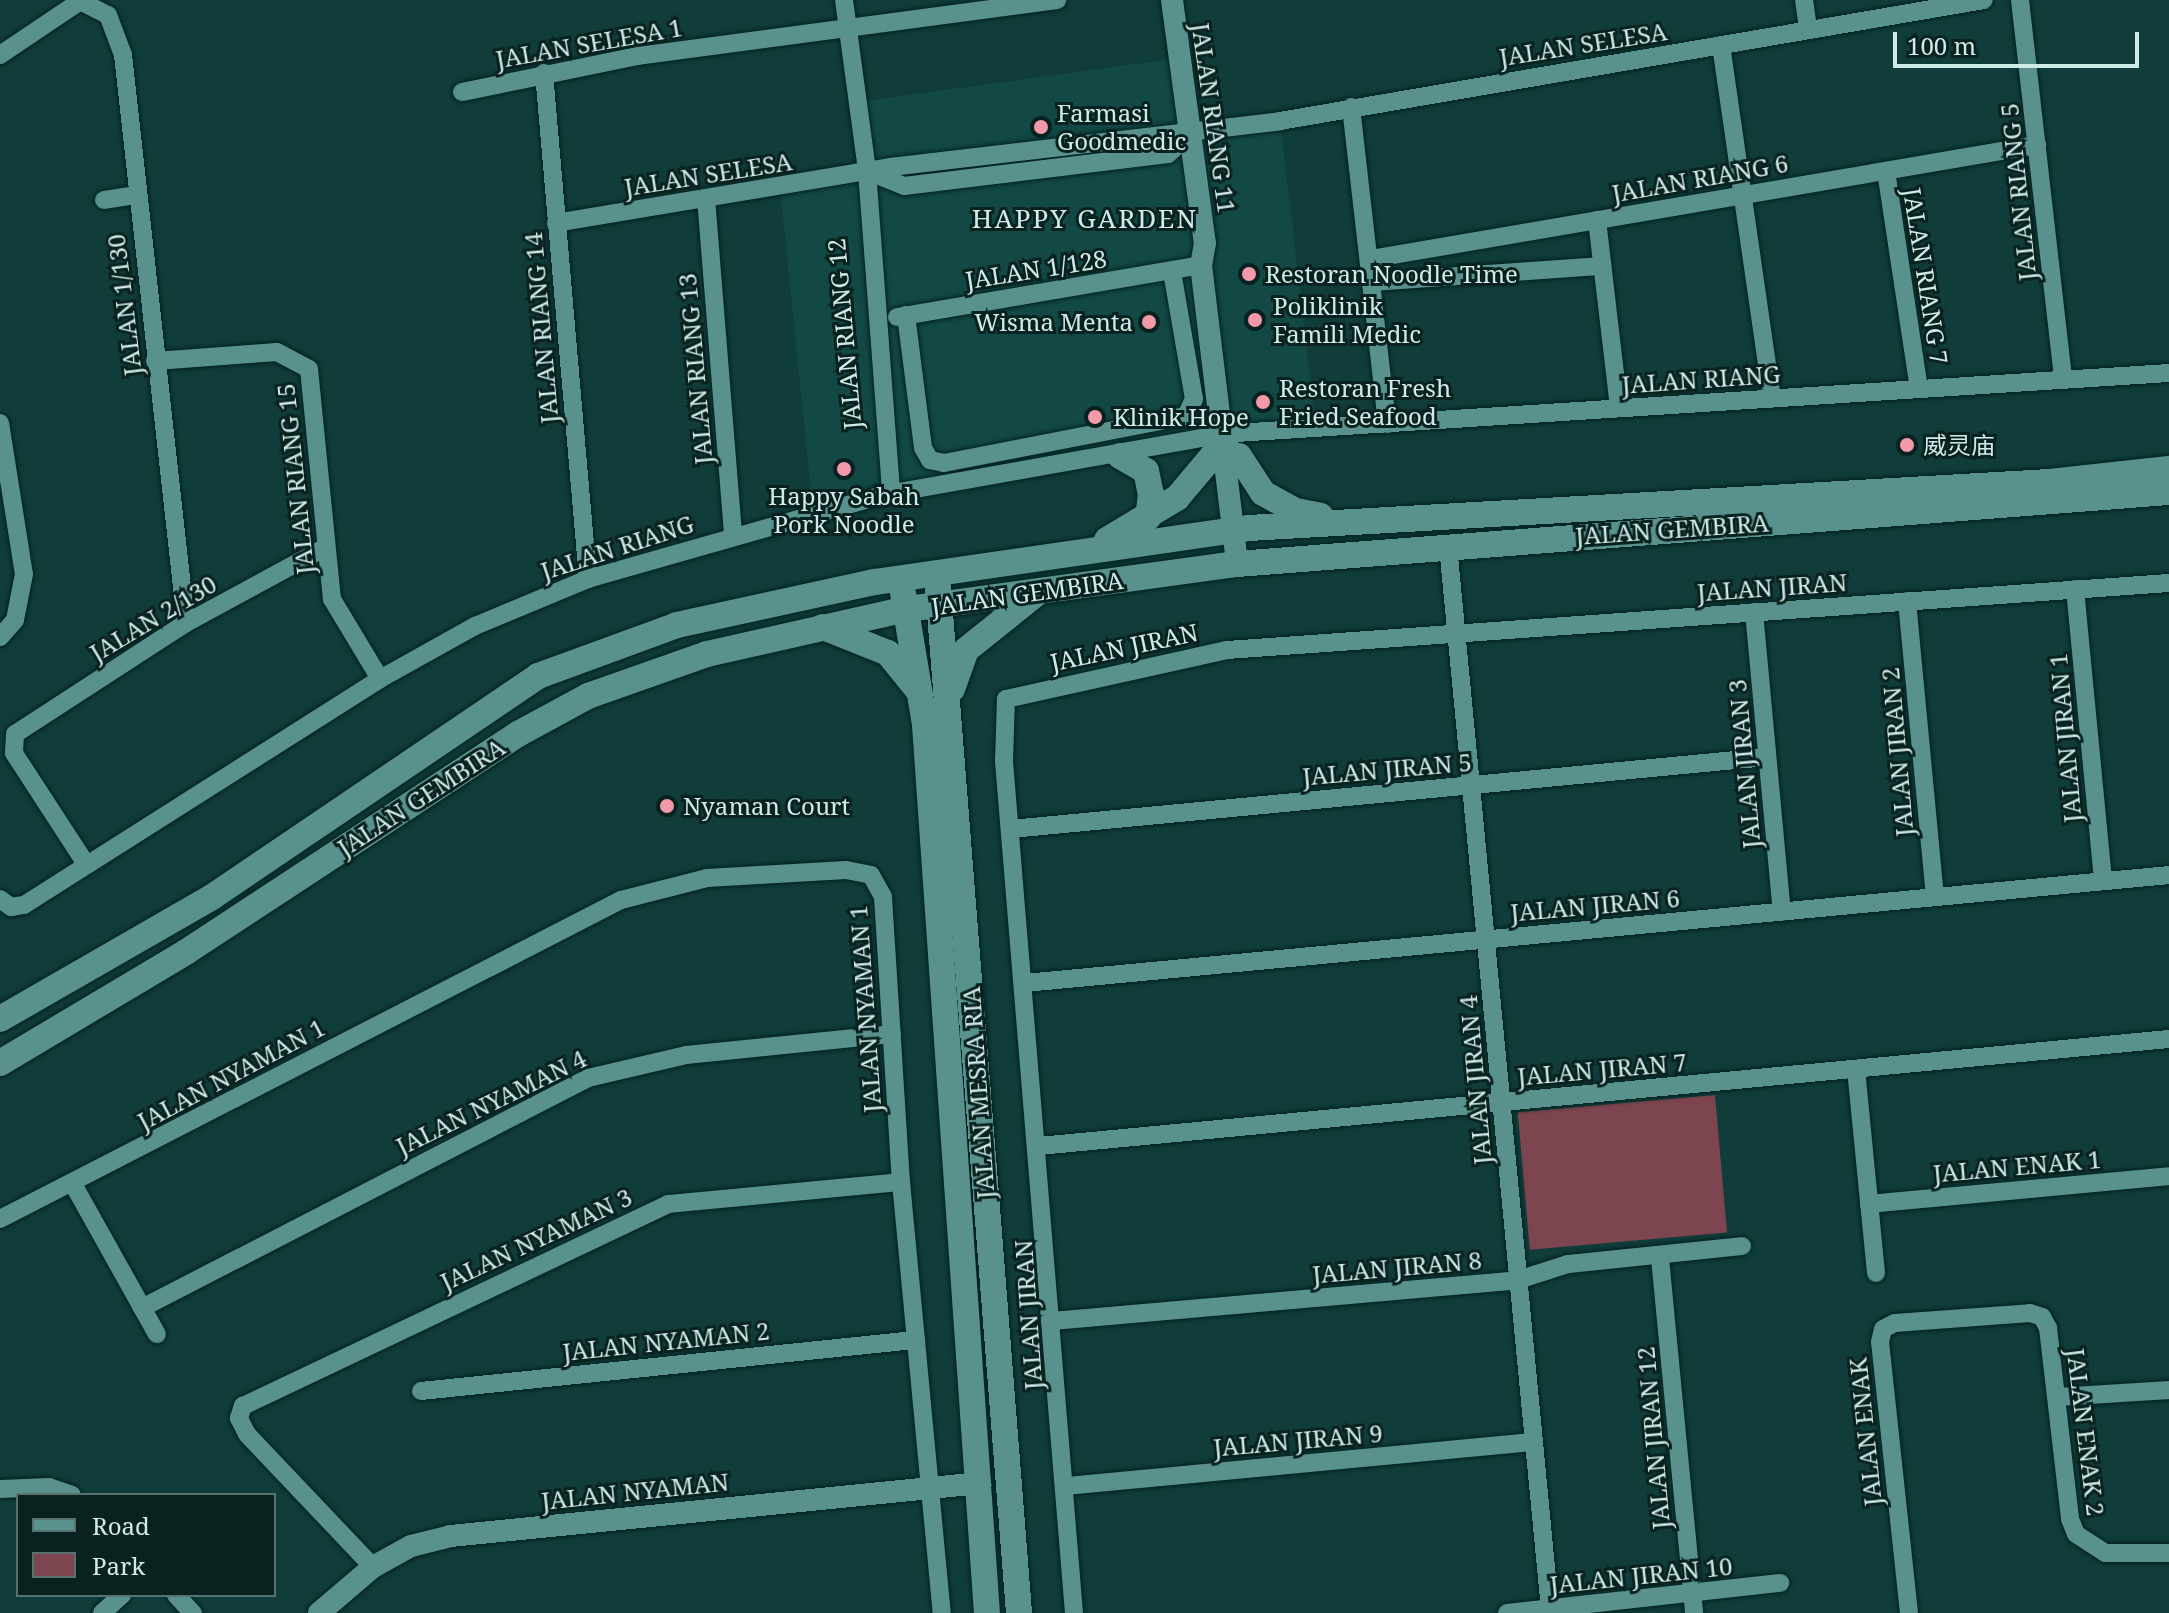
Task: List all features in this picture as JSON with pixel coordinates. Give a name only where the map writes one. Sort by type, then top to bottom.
[{"type":"main road","points":[[1093,548],[1148,518],[1197,480],[1231,441],[1268,497],[1296,511],[1342,521]]},
{"type":"main road","points":[[1120,456],[1146,471],[1151,494],[1148,518]]},
{"type":"main road","name":"JALAN GEMBIRA","points":[[0,1019],[212,897],[538,676],[677,625],[900,578],[1241,528],[2049,482],[2169,469]]},
{"type":"main road","name":"JALAN GEMBIRA","points":[[0,1063],[186,952],[518,734],[588,696],[707,654],[907,609],[1245,563],[2169,492]]},
{"type":"main road","name":"JALAN MESRA RIA","points":[[935,573],[940,605],[1019,1613]]},
{"type":"main road","name":"JALAN MESRA RIA","points":[[900,578],[920,696],[980,1483],[987,1613]]},
{"type":"main road","points":[[948,705],[966,650],[1040,591]]},
{"type":"main road","points":[[822,626],[888,653],[920,696]]},
{"type":"street","points":[[0,55],[81,0]]},
{"type":"street","name":"JALAN 1/130","points":[[81,0],[108,15],[120,42],[186,623]]},
{"type":"street","name":"JALAN RIANG 12","points":[[844,0],[867,171],[886,494]]},
{"type":"street","name":"JALAN SELESA 1","points":[[462,92],[544,73],[847,26],[1057,0]]},
{"type":"street","name":"JALAN RIANG 11","points":[[1172,0],[1203,254],[1214,262],[1245,563]]},
{"type":"street","points":[[1804,0],[1808,30]]},
{"type":"street","name":"JALAN SELESA","points":[[556,223],[867,171],[1190,134],[1984,0]]},
{"type":"street","name":"JALAN RIANG 5","points":[[2020,0],[2063,379]]},
{"type":"street","points":[[1721,45],[1772,398]]},
{"type":"street","name":"JALAN RIANG 14","points":[[544,73],[588,579]]},
{"type":"street","points":[[1351,107],[1387,424]]},
{"type":"street","name":"JALAN RIANG 6","points":[[1370,259],[2037,145]]},
{"type":"street","name":"JALAN RIANG 12","points":[[867,171],[856,199],[886,494]]},
{"type":"street","name":"JALAN RIANG 7","points":[[1886,171],[1919,389]]},
{"type":"street","points":[[104,200],[136,195]]},
{"type":"street","name":"JALAN RIANG 13","points":[[706,198],[733,535]]},
{"type":"street","points":[[1597,220],[1619,408]]},
{"type":"street","name":"JALAN 1/128","points":[[878,320],[1172,271],[1203,254]]},
{"type":"street","points":[[1372,282],[1602,266]]},
{"type":"street","points":[[906,315],[923,448],[930,460],[944,463],[1186,416],[1194,399],[1172,271]]},
{"type":"street","name":"JALAN RIANG 15","points":[[155,361],[277,352],[309,369],[334,609],[380,679]]},
{"type":"street","name":"JALAN RIANG","points":[[0,899],[11,907],[24,905],[380,679],[475,626],[588,579],[733,535],[886,494],[1120,456],[1387,424],[2169,373]]},
{"type":"street","points":[[0,423],[24,574],[15,620],[0,637]]},
{"type":"street","name":"JALAN JIRAN 4","points":[[1448,546],[1550,1609]]},
{"type":"street","name":"JALAN 2/130","points":[[86,864],[14,753],[12,740],[20,729],[186,623],[326,547]]},
{"type":"street","name":"JALAN JIRAN","points":[[1074,1613],[1039,1146],[1002,716],[1011,695],[1227,650],[2169,583]]},
{"type":"street","name":"JALAN JIRAN 1","points":[[2075,589],[2103,881]]},
{"type":"street","name":"JALAN JIRAN 2","points":[[1907,601],[1935,897]]},
{"type":"street","name":"JALAN JIRAN 3","points":[[1754,612],[1782,912]]},
{"type":"street","name":"JALAN JIRAN 5","points":[[1011,829],[1767,757]]},
{"type":"street","name":"JALAN NYAMAN 1","points":[[0,1219],[621,900],[681,882],[846,870],[871,875],[883,897],[901,1182],[942,1613]]},
{"type":"street","name":"JALAN JIRAN 6","points":[[1025,983],[2169,875]]},
{"type":"street","name":"JALAN NYAMAN 4","points":[[142,1308],[588,1078],[686,1055],[892,1034]]},
{"type":"street","name":"JALAN JIRAN 7","points":[[1039,1146],[2169,1039]]},
{"type":"street","points":[[1856,1069],[1876,1273]]},
{"type":"street","name":"JALAN ENAK 1","points":[[1869,1204],[2169,1176]]},
{"type":"street","name":"JALAN NYAMAN 3","points":[[373,1567],[247,1434],[239,1418],[243,1406],[653,1210],[686,1200],[901,1182]]},
{"type":"street","points":[[73,1184],[157,1334]]},
{"type":"street","name":"JALAN JIRAN 8","points":[[1052,1321],[1518,1280],[1568,1264],[1660,1258],[1742,1246]]},
{"type":"street","name":"JALAN JIRAN 12","points":[[1660,1258],[1693,1604]]},
{"type":"street","name":"JALAN ENAK","points":[[1909,1613],[1880,1335],[1895,1323],[2030,1313],[2042,1317],[2048,1332]]},
{"type":"street","name":"JALAN ENAK 2","points":[[2048,1332],[2070,1519],[2076,1534],[2105,1553],[2169,1553]]},
{"type":"street","name":"JALAN NYAMAN 2","points":[[421,1391],[916,1340]]},
{"type":"street","points":[[2058,1397],[2169,1390]]},
{"type":"street","name":"JALAN JIRAN 9","points":[[1066,1486],[1534,1442]]},
{"type":"street","name":"JALAN NYAMAN","points":[[319,1613],[373,1567],[411,1546],[451,1536],[980,1483]]},
{"type":"street","points":[[0,1489],[49,1487],[66,1493]]},
{"type":"street","name":"JALAN JIRAN 10","points":[[1507,1613],[1693,1604],[1780,1583]]},
{"type":"street","points":[[102,1613],[120,1597]]},
{"type":"street","points":[[178,1597],[193,1613]]},
{"type":"shaded area","points":[[1180,58],[1190,134],[1280,121],[1316,428],[813,513],[780,186],[867,171],[857,102]]},
{"type":"green space","points":[[1715,1095],[1727,1232],[1530,1250],[1518,1112]]},
{"type":"place","name":"Farmasi Goodmedic","points":[[1041,127]]},
{"type":"place","name":"Restoran Noodle Time","points":[[1249,274]]},
{"type":"place","name":"Poliklinik Famili Medic","points":[[1255,320]]},
{"type":"place","name":"Wisma Menta","points":[[1149,322]]},
{"type":"place","name":"Restoran Fresh Fried Seafood","points":[[1263,402]]},
{"type":"place","name":"Klinik Hope","points":[[1095,417]]},
{"type":"place","name":"威灵庙","points":[[1907,445]]},
{"type":"place","name":"Happy Sabah Pork Noodle","points":[[844,469]]},
{"type":"place","name":"Nyaman Court","points":[[667,806]]},
{"type":"district","name":"HAPPY GARDEN","points":[[1085,219]]}]
